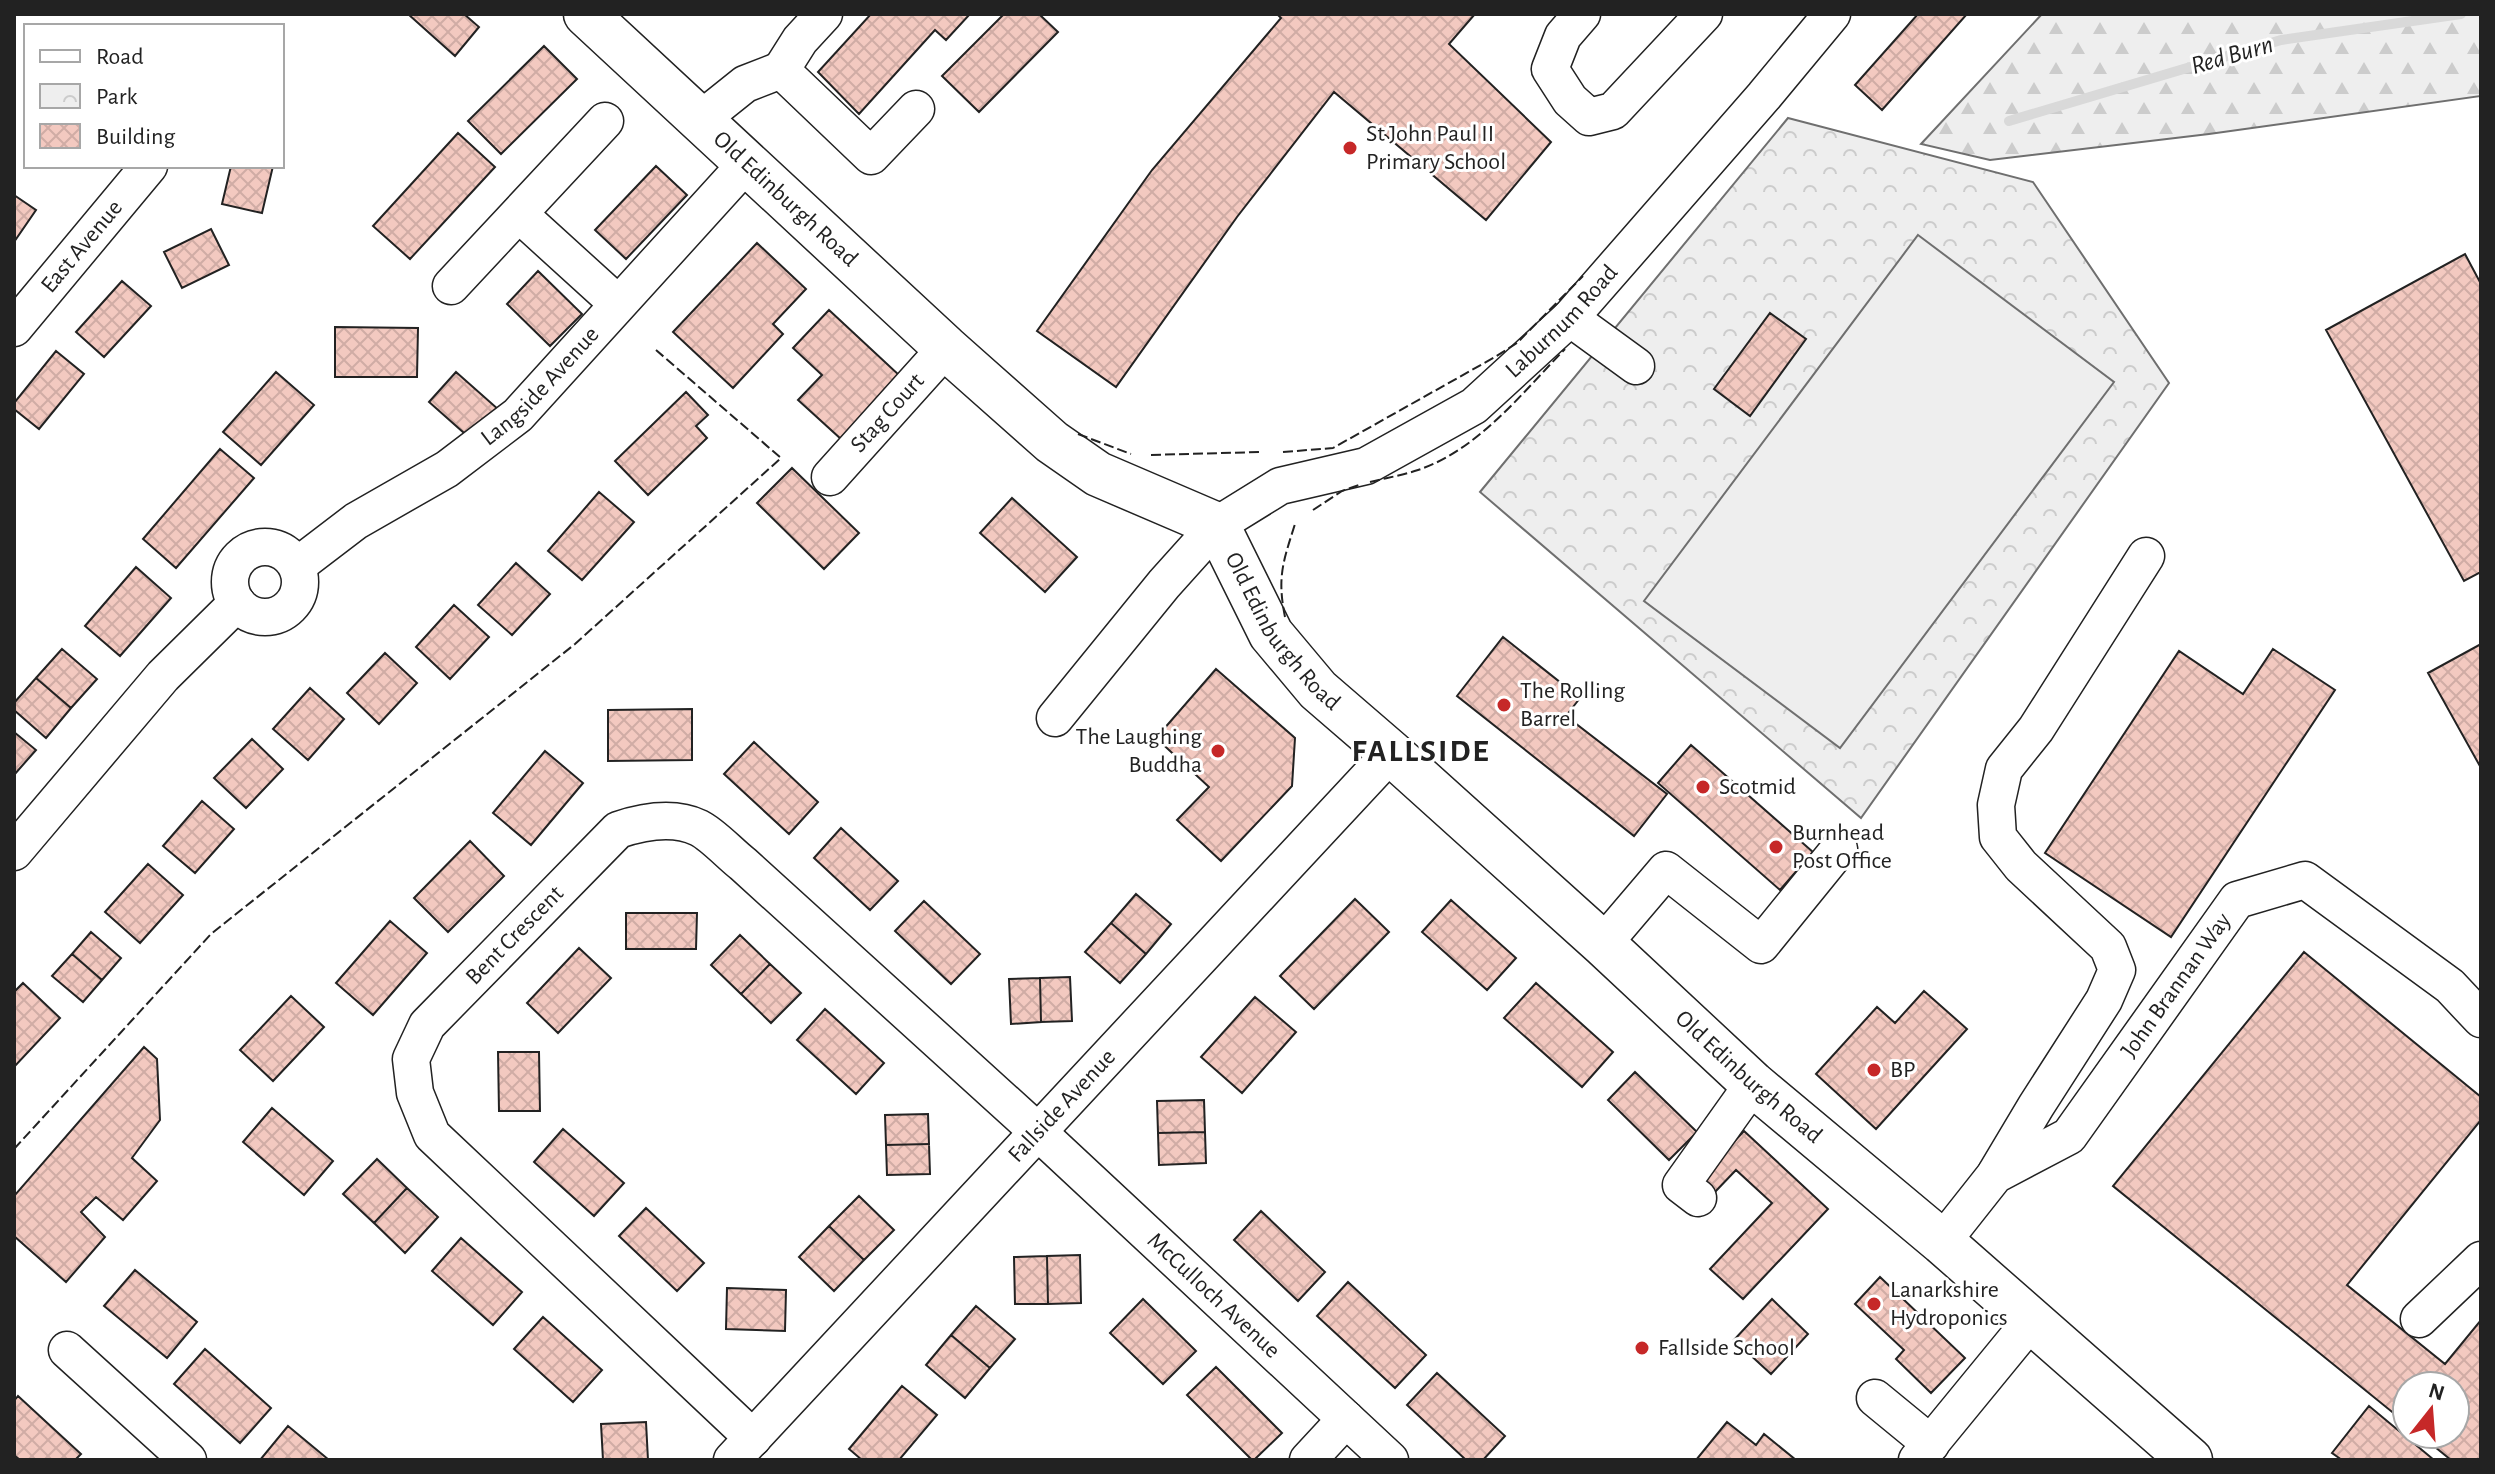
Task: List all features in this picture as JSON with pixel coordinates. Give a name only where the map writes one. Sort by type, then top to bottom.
[{"type":"main road","name":"Old Edinburgh Road","points":[[586,14],[946,348],[1052,442],[1098,474],[1217,525],[1271,634],[1318,690],[1603,944],[1753,1084],[1942,1242],[2190,1460]]},
{"type":"street","points":[[781,70],[794,27],[824,14]]},
{"type":"street","points":[[1582,14],[1563,36],[1550,69],[1570,100],[1589,117],[1613,111],[1704,14]]},
{"type":"street","name":"Laburnum Road","points":[[1055,718],[1164,584],[1217,525],[1280,486],[1366,466],[1474,406],[1570,318],[1832,14]]},
{"type":"street","points":[[700,120],[745,84],[781,70]]},
{"type":"street","points":[[781,70],[871,156],[916,109]]},
{"type":"street","points":[[451,286],[605,121]]},
{"type":"street","name":"Langside Avenue","points":[[297,566],[356,521],[447,469],[518,415],[746,164]]},
{"type":"street","name":"East Avenue","points":[[14,328],[147,168]]},
{"type":"street","points":[[519,214],[618,304]]},
{"type":"street","points":[[1570,318],[1636,366]]},
{"type":"street","name":"Stag Court","points":[[830,477],[946,348]]},
{"type":"street","points":[[265,546],[284,552],[297,566],[301,585],[289,608],[272,617],[252,615],[237,603],[230,585],[234,566],[247,552],[265,546]]},
{"type":"street","points":[[1995,1175],[2104,1000],[2117,970],[2108,947],[2021,866],[1998,837],[1996,805],[2004,769],[2036,729],[2146,556]]},
{"type":"street","points":[[14,852],[163,676],[237,603]]},
{"type":"street","name":"Fallside Avenue","points":[[742,1449],[1391,753]]},
{"type":"street","name":"Bent Crescent","points":[[742,1449],[432,1135],[415,1093],[411,1059],[427,1025],[618,830],[640,823],[672,821],[699,828],[743,864],[1037,1131]]},
{"type":"street","points":[[1603,944],[1666,870],[1761,945],[1839,849]]},
{"type":"street","name":"John Brannan Way","points":[[1942,1242],[1995,1175],[2069,1136],[2237,900],[2305,880],[2450,986],[2481,1019]]},
{"type":"street","points":[[1698,1198],[1681,1185],[1753,1084]]},
{"type":"street","name":"McCulloch Avenue","points":[[1037,1131],[1390,1460]]},
{"type":"street","points":[[2419,1319],[2481,1260]]},
{"type":"street","points":[[1875,1398],[1924,1452],[2031,1321]]},
{"type":"street","points":[[67,1350],[188,1460]]},
{"type":"street","points":[[1308,1460],[1346,1419]]},
{"type":"green space","points":[[2042,14],[2481,14],[2481,96],[2209,134],[1990,160],[1921,144]]},
{"type":"green space","points":[[1788,118],[2033,182],[2169,383],[1861,818],[1480,492]]},
{"type":"green space","points":[[1918,235],[2114,382],[1840,748],[1644,601]]},
{"type":"building","points":[[408,14],[464,14],[479,27],[455,56]]},
{"type":"building","points":[[871,14],[970,14],[946,40],[935,30],[859,114],[818,72]]},
{"type":"building","points":[[1004,14],[1039,14],[1058,32],[979,112],[942,76]]},
{"type":"building","points":[[1277,14],[1475,14],[1449,44],[1551,142],[1486,220],[1334,92],[1237,217],[1116,387],[1037,331],[1152,170],[1281,18]]},
{"type":"building","points":[[1918,14],[1967,14],[1882,110],[1855,85]]},
{"type":"building","points":[[544,46],[577,79],[501,154],[468,121]]},
{"type":"building","points":[[458,133],[495,167],[410,259],[373,226]]},
{"type":"building","points":[[656,166],[687,195],[626,259],[595,230]]},
{"type":"building","points":[[231,168],[273,168],[262,213],[222,204]]},
{"type":"building","points":[[14,195],[36,210],[14,242]]},
{"type":"building","points":[[211,229],[229,265],[182,288],[164,252]]},
{"type":"building","points":[[757,243],[806,289],[773,324],[783,334],[733,388],[673,332]]},
{"type":"building","points":[[2465,254],[2481,284],[2481,572],[2464,581],[2326,330]]},
{"type":"building","points":[[538,271],[582,314],[550,346],[507,304]]},
{"type":"building","points":[[122,281],[151,306],[104,357],[76,332]]},
{"type":"building","points":[[829,310],[900,376],[841,439],[798,400],[822,375],[793,348]]},
{"type":"building","points":[[1770,313],[1806,339],[1750,416],[1714,389]]},
{"type":"building","points":[[335,327],[418,328],[417,377],[335,377]]},
{"type":"building","points":[[56,351],[84,374],[39,429],[14,409],[14,403]]},
{"type":"building","points":[[276,372],[314,405],[261,465],[223,432]]},
{"type":"building","points":[[456,372],[499,410],[472,440],[429,402]]},
{"type":"building","points":[[686,392],[708,415],[696,426],[707,438],[648,495],[615,461]]},
{"type":"building","points":[[220,449],[254,478],[176,568],[143,539]]},
{"type":"building","points":[[792,468],[859,533],[824,569],[757,503]]},
{"type":"building","points":[[599,492],[634,522],[582,580],[548,551]]},
{"type":"building","points":[[1012,498],[1077,557],[1045,592],[980,533]]},
{"type":"building","points":[[516,563],[550,594],[512,635],[478,605]]},
{"type":"building","points":[[136,567],[171,598],[120,656],[85,626]]},
{"type":"building","points":[[454,605],[489,637],[450,679],[416,647]]},
{"type":"building","points":[[1503,637],[1580,698],[1566,716],[1667,794],[1634,836],[1457,696]]},
{"type":"building","points":[[2481,644],[2481,768],[2428,673]]},
{"type":"building","points":[[62,649],[97,679],[71,708],[36,678]]},
{"type":"building","points":[[2273,649],[2335,690],[2171,937],[2045,853],[2179,651],[2243,694]]},
{"type":"building","points":[[385,653],[417,683],[379,724],[347,693]]},
{"type":"building","points":[[1216,669],[1295,738],[1292,786],[1221,861],[1177,820],[1209,787],[1156,738]]},
{"type":"building","points":[[36,678],[71,708],[46,738],[14,710],[14,703]]},
{"type":"building","points":[[310,688],[344,719],[308,760],[273,729]]},
{"type":"building","points":[[692,709],[692,760],[608,761],[608,710]]},
{"type":"building","points":[[14,732],[36,750],[14,775]]},
{"type":"building","points":[[252,739],[283,769],[246,808],[214,778]]},
{"type":"building","points":[[754,742],[818,802],[789,834],[724,774]]},
{"type":"building","points":[[1691,745],[1813,852],[1780,890],[1658,783]]},
{"type":"building","points":[[545,751],[583,783],[531,845],[493,813]]},
{"type":"building","points":[[202,801],[234,829],[195,873],[163,846]]},
{"type":"building","points":[[841,828],[898,881],[870,910],[814,858]]},
{"type":"building","points":[[470,841],[504,876],[448,932],[414,898]]},
{"type":"building","points":[[148,864],[183,895],[140,943],[105,912]]},
{"type":"building","points":[[1136,894],[1171,924],[1146,954],[1111,923]]},
{"type":"building","points":[[1355,899],[1389,932],[1314,1009],[1280,976]]},
{"type":"building","points":[[1451,900],[1516,958],[1487,990],[1422,932]]},
{"type":"building","points":[[924,901],[980,954],[951,984],[895,931]]},
{"type":"building","points":[[626,913],[697,913],[696,949],[626,949]]},
{"type":"building","points":[[390,921],[427,953],[373,1015],[336,983]]},
{"type":"building","points":[[1111,923],[1146,954],[1120,983],[1085,952]]},
{"type":"building","points":[[91,932],[121,958],[102,980],[72,954]]},
{"type":"building","points":[[740,935],[770,964],[741,994],[711,965]]},
{"type":"building","points":[[579,948],[611,978],[558,1033],[527,1003]]},
{"type":"building","points":[[2304,952],[2481,1097],[2481,1120],[2347,1285],[2445,1364],[2481,1320],[2481,1460],[2451,1460],[2439,1450],[2471,1450],[2471,1370],[2391,1370],[2391,1411],[2113,1186]]},
{"type":"building","points":[[72,954],[102,980],[83,1002],[52,976]]},
{"type":"building","points":[[770,964],[801,993],[771,1023],[741,994]]},
{"type":"building","points":[[1070,977],[1072,1021],[1041,1022],[1040,978]]},
{"type":"building","points":[[1040,978],[1041,1022],[1011,1024],[1009,979]]},
{"type":"building","points":[[23,983],[60,1018],[14,1067],[14,992]]},
{"type":"building","points":[[1536,983],[1613,1052],[1582,1087],[1504,1018]]},
{"type":"building","points":[[1924,991],[1967,1029],[1876,1129],[1816,1074],[1877,1007],[1895,1023]]},
{"type":"building","points":[[291,996],[324,1027],[273,1081],[240,1050]]},
{"type":"building","points":[[1255,997],[1296,1032],[1242,1093],[1201,1057]]},
{"type":"building","points":[[825,1009],[884,1063],[856,1094],[797,1040]]},
{"type":"building","points":[[144,1047],[157,1059],[160,1120],[132,1158],[157,1181],[123,1220],[96,1197],[81,1212],[105,1237],[66,1282],[14,1236],[14,1196]]},
{"type":"building","points":[[498,1052],[539,1052],[540,1111],[499,1111]]},
{"type":"building","points":[[1635,1072],[1697,1132],[1669,1160],[1608,1100]]},
{"type":"building","points":[[1204,1100],[1205,1132],[1158,1133],[1157,1101]]},
{"type":"building","points":[[272,1108],[333,1161],[304,1195],[243,1142]]},
{"type":"building","points":[[928,1114],[929,1144],[886,1145],[885,1115]]},
{"type":"building","points":[[563,1129],[624,1183],[594,1216],[534,1162]]},
{"type":"building","points":[[1744,1131],[1828,1209],[1743,1299],[1710,1269],[1772,1203],[1736,1170],[1713,1194],[1698,1180]]},
{"type":"building","points":[[1205,1132],[1206,1163],[1159,1165],[1158,1133]]},
{"type":"building","points":[[929,1144],[930,1174],[887,1175],[886,1145]]},
{"type":"building","points":[[377,1159],[407,1188],[374,1223],[343,1194]]},
{"type":"building","points":[[407,1188],[438,1217],[405,1253],[374,1223]]},
{"type":"building","points":[[859,1196],[894,1230],[864,1260],[829,1226]]},
{"type":"building","points":[[646,1208],[704,1263],[677,1291],[619,1236]]},
{"type":"building","points":[[1261,1211],[1325,1272],[1298,1301],[1234,1240]]},
{"type":"building","points":[[829,1226],[864,1260],[834,1291],[799,1257]]},
{"type":"building","points":[[461,1238],[522,1292],[493,1325],[432,1271]]},
{"type":"building","points":[[1080,1255],[1081,1303],[1048,1304],[1047,1256]]},
{"type":"building","points":[[1047,1256],[1048,1304],[1015,1304],[1014,1257]]},
{"type":"building","points":[[135,1270],[197,1322],[167,1358],[104,1306]]},
{"type":"building","points":[[1880,1277],[1965,1358],[1931,1393],[1896,1359],[1904,1350],[1855,1304]]},
{"type":"building","points":[[1348,1282],[1426,1355],[1395,1388],[1317,1316]]},
{"type":"building","points":[[727,1288],[786,1290],[785,1331],[726,1329]]},
{"type":"building","points":[[1143,1299],[1196,1351],[1163,1384],[1110,1333]]},
{"type":"building","points":[[1772,1299],[1808,1334],[1771,1374],[1734,1340]]},
{"type":"building","points":[[976,1306],[1015,1339],[990,1368],[951,1335]]},
{"type":"building","points":[[543,1317],[602,1370],[573,1402],[514,1349]]},
{"type":"building","points":[[951,1335],[990,1368],[965,1398],[926,1365]]},
{"type":"building","points":[[205,1349],[271,1408],[240,1443],[174,1384]]},
{"type":"building","points":[[1216,1367],[1282,1433],[1254,1460],[1187,1395]]},
{"type":"building","points":[[1437,1373],[1505,1436],[1483,1460],[1466,1460],[1407,1405]]},
{"type":"building","points":[[902,1386],[937,1415],[899,1460],[862,1460],[849,1449]]},
{"type":"building","points":[[18,1396],[81,1454],[75,1460],[20,1460],[14,1455],[14,1401]]},
{"type":"building","points":[[2369,1406],[2391,1424],[2391,1450],[2422,1450],[2434,1460],[2342,1460],[2332,1453]]},
{"type":"building","points":[[646,1422],[648,1460],[603,1460],[601,1424]]},
{"type":"building","points":[[1727,1422],[1756,1445],[1764,1434],[1796,1460],[1696,1460]]},
{"type":"building","points":[[288,1426],[329,1460],[260,1460]]},
{"type":"waterway","name":"Red Burn","points":[[2009,121],[2281,40],[2461,14]]},
{"type":"fence","points":[[1283,452],[1333,448],[1495,357],[1517,343],[1583,276]]},
{"type":"fence","points":[[1370,482],[1418,470],[1460,449],[1498,418],[1565,349]]},
{"type":"fence","points":[[14,1149],[211,934],[575,644],[781,458],[656,350]]},
{"type":"fence","points":[[1078,434],[1131,454]]},
{"type":"fence","points":[[1151,455],[1262,452]]},
{"type":"fence","points":[[1313,510],[1342,491],[1359,485]]},
{"type":"fence","points":[[1285,617],[1282,570],[1295,524]]},
{"type":"place","name":"St John Paul II Primary School","points":[[1350,148]]},
{"type":"place","name":"The Rolling Barrel","points":[[1504,705]]},
{"type":"place","name":"The Laughing Buddha","points":[[1218,751]]},
{"type":"place","name":"Scotmid","points":[[1703,787]]},
{"type":"place","name":"Burnhead Post Office","points":[[1776,847]]},
{"type":"place","name":"BP","points":[[1874,1070]]},
{"type":"place","name":"Lanarkshire Hydroponics","points":[[1874,1304]]},
{"type":"place","name":"Fallside School","points":[[1642,1348]]},
{"type":"district","name":"FALLSIDE","points":[[1421,751]]}]
